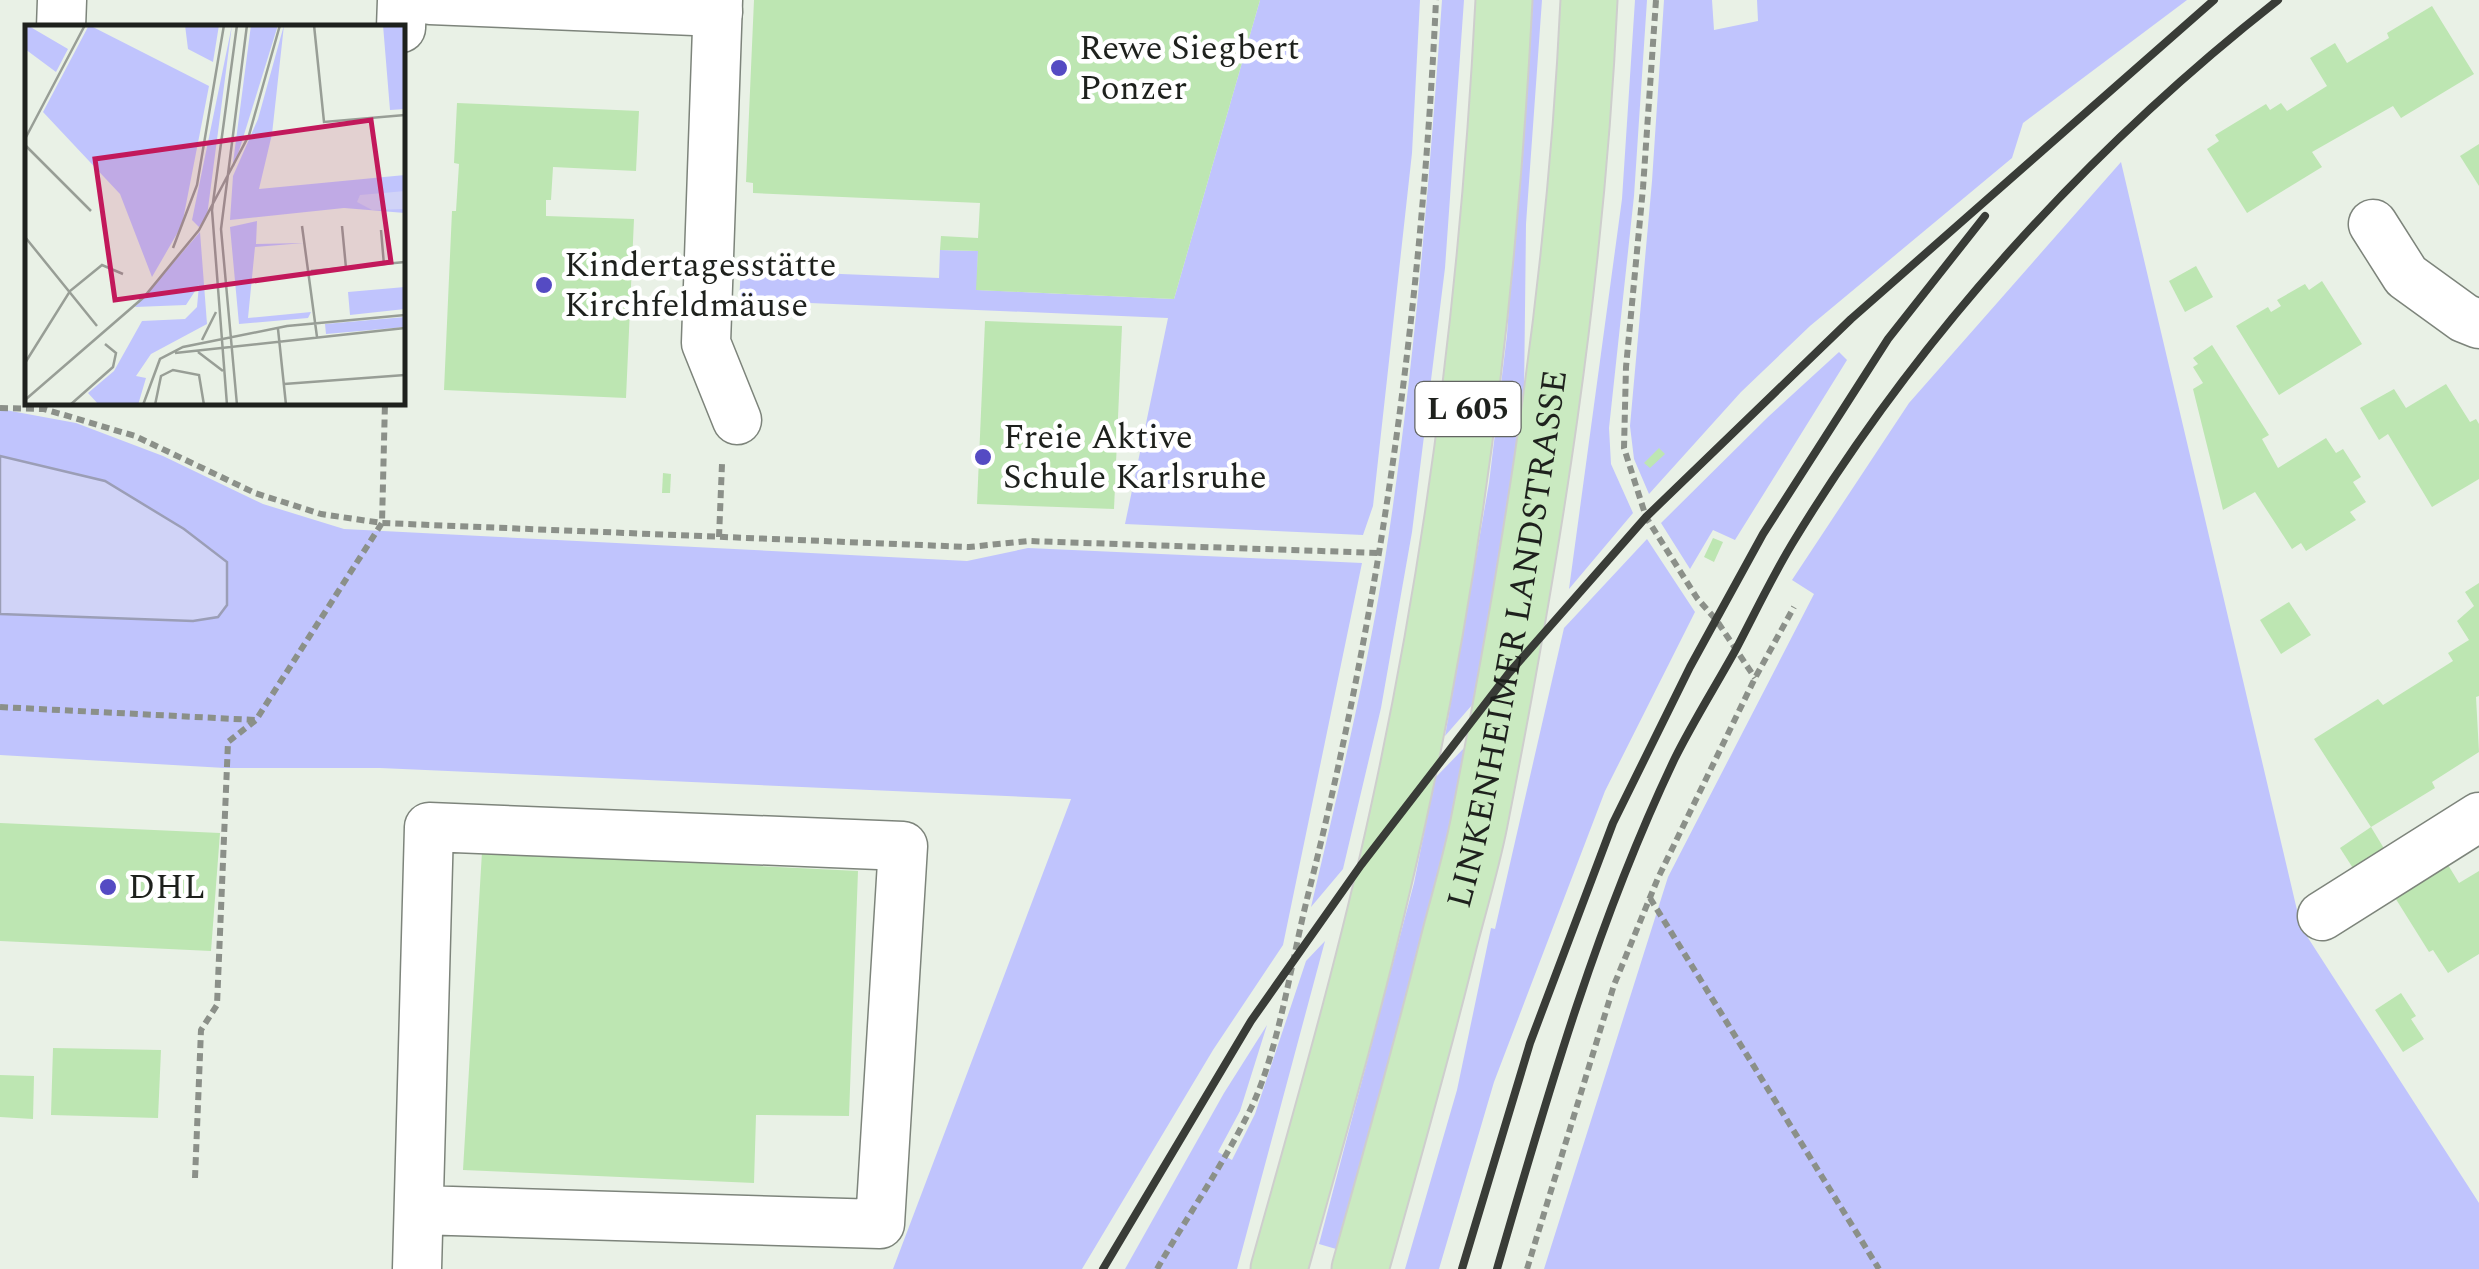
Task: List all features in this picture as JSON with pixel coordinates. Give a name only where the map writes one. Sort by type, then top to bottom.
[{"type":"main road","name":"LINKENHEIMER LANDSTRASSE","points":[[1279,1269],[1378,904],[1438,610],[1477,340],[1504,0]]},
{"type":"main road","name":"LINKENHEIMER LANDSTRASSE","points":[[1360,1269],[1478,826],[1509,674],[1566,296],[1589,0]]},
{"type":"street","points":[[61,25],[62,0]]},
{"type":"street","points":[[401,25],[402,0]]},
{"type":"street","points":[[430,0],[718,6],[706,343],[737,420]]},
{"type":"street","points":[[2373,224],[2406,276],[2464,318],[2479,324]]},
{"type":"street","points":[[2322,916],[2479,817]]},
{"type":"street","points":[[417,1269],[429,827],[903,846],[880,1224],[419,1210]]},
{"type":"path","points":[[1156,1269],[1258,1091],[1324,830],[1363,648],[1400,418],[1432,92],[1436,0]]},
{"type":"path","points":[[1656,0],[1626,367],[1624,448],[1646,517],[1697,598],[1755,678]]},
{"type":"path","points":[[196,1178],[201,1030],[217,1005],[228,742],[256,720],[382,524],[384,405]]},
{"type":"path","points":[[0,408],[44,406],[135,436],[255,493],[321,514],[382,524],[970,547],[1028,540],[1380,553]]},
{"type":"path","points":[[720,538],[722,464],[737,420]]},
{"type":"path","points":[[1527,1269],[1614,985],[1650,898],[1755,678],[1794,606]]},
{"type":"path","points":[[0,706],[256,720]]},
{"type":"path","points":[[1650,898],[1880,1269]]},
{"type":"shaded area","points":[[1260,0],[1420,0],[1412,153],[1373,506],[1363,535],[1125,524],[1168,318],[739,300],[741,270],[939,278],[940,250],[978,251],[977,290],[1174,299]]},
{"type":"shaded area","points":[[1442,0],[1464,0],[1445,268],[1412,532],[1381,708],[1343,869],[1311,907],[1351,734],[1385,559],[1420,280]]},
{"type":"shaded area","points":[[1529,0],[1542,0],[1526,224],[1524,396],[1517,464],[1479,697],[1445,736],[1489,483],[1507,335]]},
{"type":"shaded area","points":[[1635,0],[1647,0],[1634,196],[1609,428],[1611,464],[1633,513],[1569,589],[1622,199]]},
{"type":"shaded area","points":[[1664,0],[1712,0],[1714,30],[1758,21],[1757,0],[2187,0],[2023,123],[2012,158],[1810,326],[1741,392],[1649,494],[1634,459],[1630,426]]},
{"type":"shaded area","points":[[2121,162],[2301,927],[2479,1203],[2479,1269],[1544,1269],[1668,877],[1814,594],[1792,580],[1909,403]]},
{"type":"shaded area","points":[[1839,352],[1847,360],[1735,540],[1713,530],[1690,569],[1661,523]]},
{"type":"shaded area","points":[[0,409],[76,423],[163,456],[263,504],[344,529],[967,561],[1028,548],[1362,563],[1283,945],[1213,1050],[1082,1269],[893,1269],[1071,799],[380,768],[225,768],[0,755]]},
{"type":"shaded area","points":[[0,456],[105,481],[184,529],[227,562],[227,605],[218,617],[193,621],[0,614]]},
{"type":"shaded area","points":[[1647,539],[1695,612],[1605,791],[1494,1082],[1439,1269],[1405,1269],[1457,1090],[1491,928],[1495,929],[1564,628]]},
{"type":"shaded area","points":[[1466,746],[1443,858],[1343,1251],[1319,1244],[1414,883],[1435,778]]},
{"type":"shaded area","points":[[1325,941],[1237,1269],[1125,1269],[1267,1025],[1240,1111],[1218,1152],[1232,1160],[1255,1114],[1306,961]]},
{"type":"building","points":[[754,0],[1260,0],[1174,299],[976,290],[978,251],[940,250],[941,236],[978,238],[980,203],[753,193],[753,183],[746,182]]},
{"type":"building","points":[[2432,6],[2474,74],[2401,118],[2393,106],[2312,152],[2322,167],[2247,213],[2207,149],[2219,141],[2215,135],[2266,104],[2270,110],[2281,103],[2287,111],[2327,86],[2310,58],[2335,43],[2347,63]]},
{"type":"building","points":[[457,103],[639,111],[636,171],[553,167],[551,200],[546,200],[546,216],[634,219],[626,398],[444,390],[452,211],[456,211],[459,164],[454,163]]},
{"type":"building","points":[[2479,144],[2479,186],[2460,156]]},
{"type":"building","points":[[2196,266],[2213,297],[2185,312],[2169,281]]},
{"type":"building","points":[[2322,281],[2362,344],[2279,395],[2236,326],[2268,307],[2271,312],[2281,306],[2277,300],[2305,284],[2309,290]]},
{"type":"building","points":[[985,321],[1122,326],[1114,509],[977,504]]},
{"type":"building","points":[[2212,345],[2269,435],[2262,439],[2278,468],[2326,438],[2336,453],[2343,449],[2361,477],[2353,482],[2366,502],[2350,512],[2356,520],[2306,551],[2301,543],[2292,549],[2255,492],[2223,510],[2193,389],[2203,383],[2193,367],[2198,364],[2193,358]]},
{"type":"building","points":[[2446,384],[2470,422],[2476,419],[2479,424],[2479,479],[2432,507],[2388,434],[2379,440],[2360,408],[2394,389],[2406,408]]},
{"type":"building","points":[[1659,448],[1665,454],[1650,468],[1644,463]]},
{"type":"building","points":[[663,473],[671,474],[670,493],[662,493]]},
{"type":"building","points":[[1713,538],[1723,542],[1714,562],[1704,557]]},
{"type":"building","points":[[2479,583],[2479,752],[2432,782],[2435,788],[2371,827],[2314,739],[2378,699],[2383,705],[2453,661],[2448,653],[2469,640],[2457,621],[2474,606],[2465,592]]},
{"type":"building","points":[[2289,602],[2311,635],[2281,654],[2260,620]]},
{"type":"building","name":"DHL","points":[[0,823],[220,833],[211,951],[0,941]]},
{"type":"building","points":[[2371,827],[2391,860],[2360,879],[2340,848]]},
{"type":"building","points":[[482,852],[858,871],[849,1116],[756,1115],[754,1183],[463,1170]]},
{"type":"building","points":[[2442,855],[2459,883],[2479,871],[2479,954],[2448,973],[2433,950],[2429,952],[2389,888]]},
{"type":"building","points":[[2401,993],[2416,1016],[2411,1019],[2424,1039],[2403,1052],[2375,1010]]},
{"type":"building","points":[[53,1048],[161,1050],[158,1118],[51,1115]]},
{"type":"building","points":[[0,1075],[34,1076],[33,1119],[0,1117]]},
{"type":"railway","points":[[1103,1269],[1251,1021],[1361,865],[1509,673],[1646,517],[1851,319],[2214,0]]},
{"type":"railway","points":[[1497,1269],[1555,1074],[1621,882],[1675,758],[1792,544],[1894,392],[2011,250],[2139,119],[2278,0]]},
{"type":"railway","points":[[1462,1269],[1530,1043],[1613,823],[1690,667],[1763,534],[1888,339],[1985,216]]},
{"type":"place","name":"Rewe Siegbert Ponzer","points":[[1059,68]]},
{"type":"place","name":"Kindertagesstätte Kirchfeldmäuse","points":[[544,285]]},
{"type":"place","name":"Freie Aktive Schule Karlsruhe","points":[[983,457]]},
{"type":"place","name":"DHL","points":[[108,887]]}]
